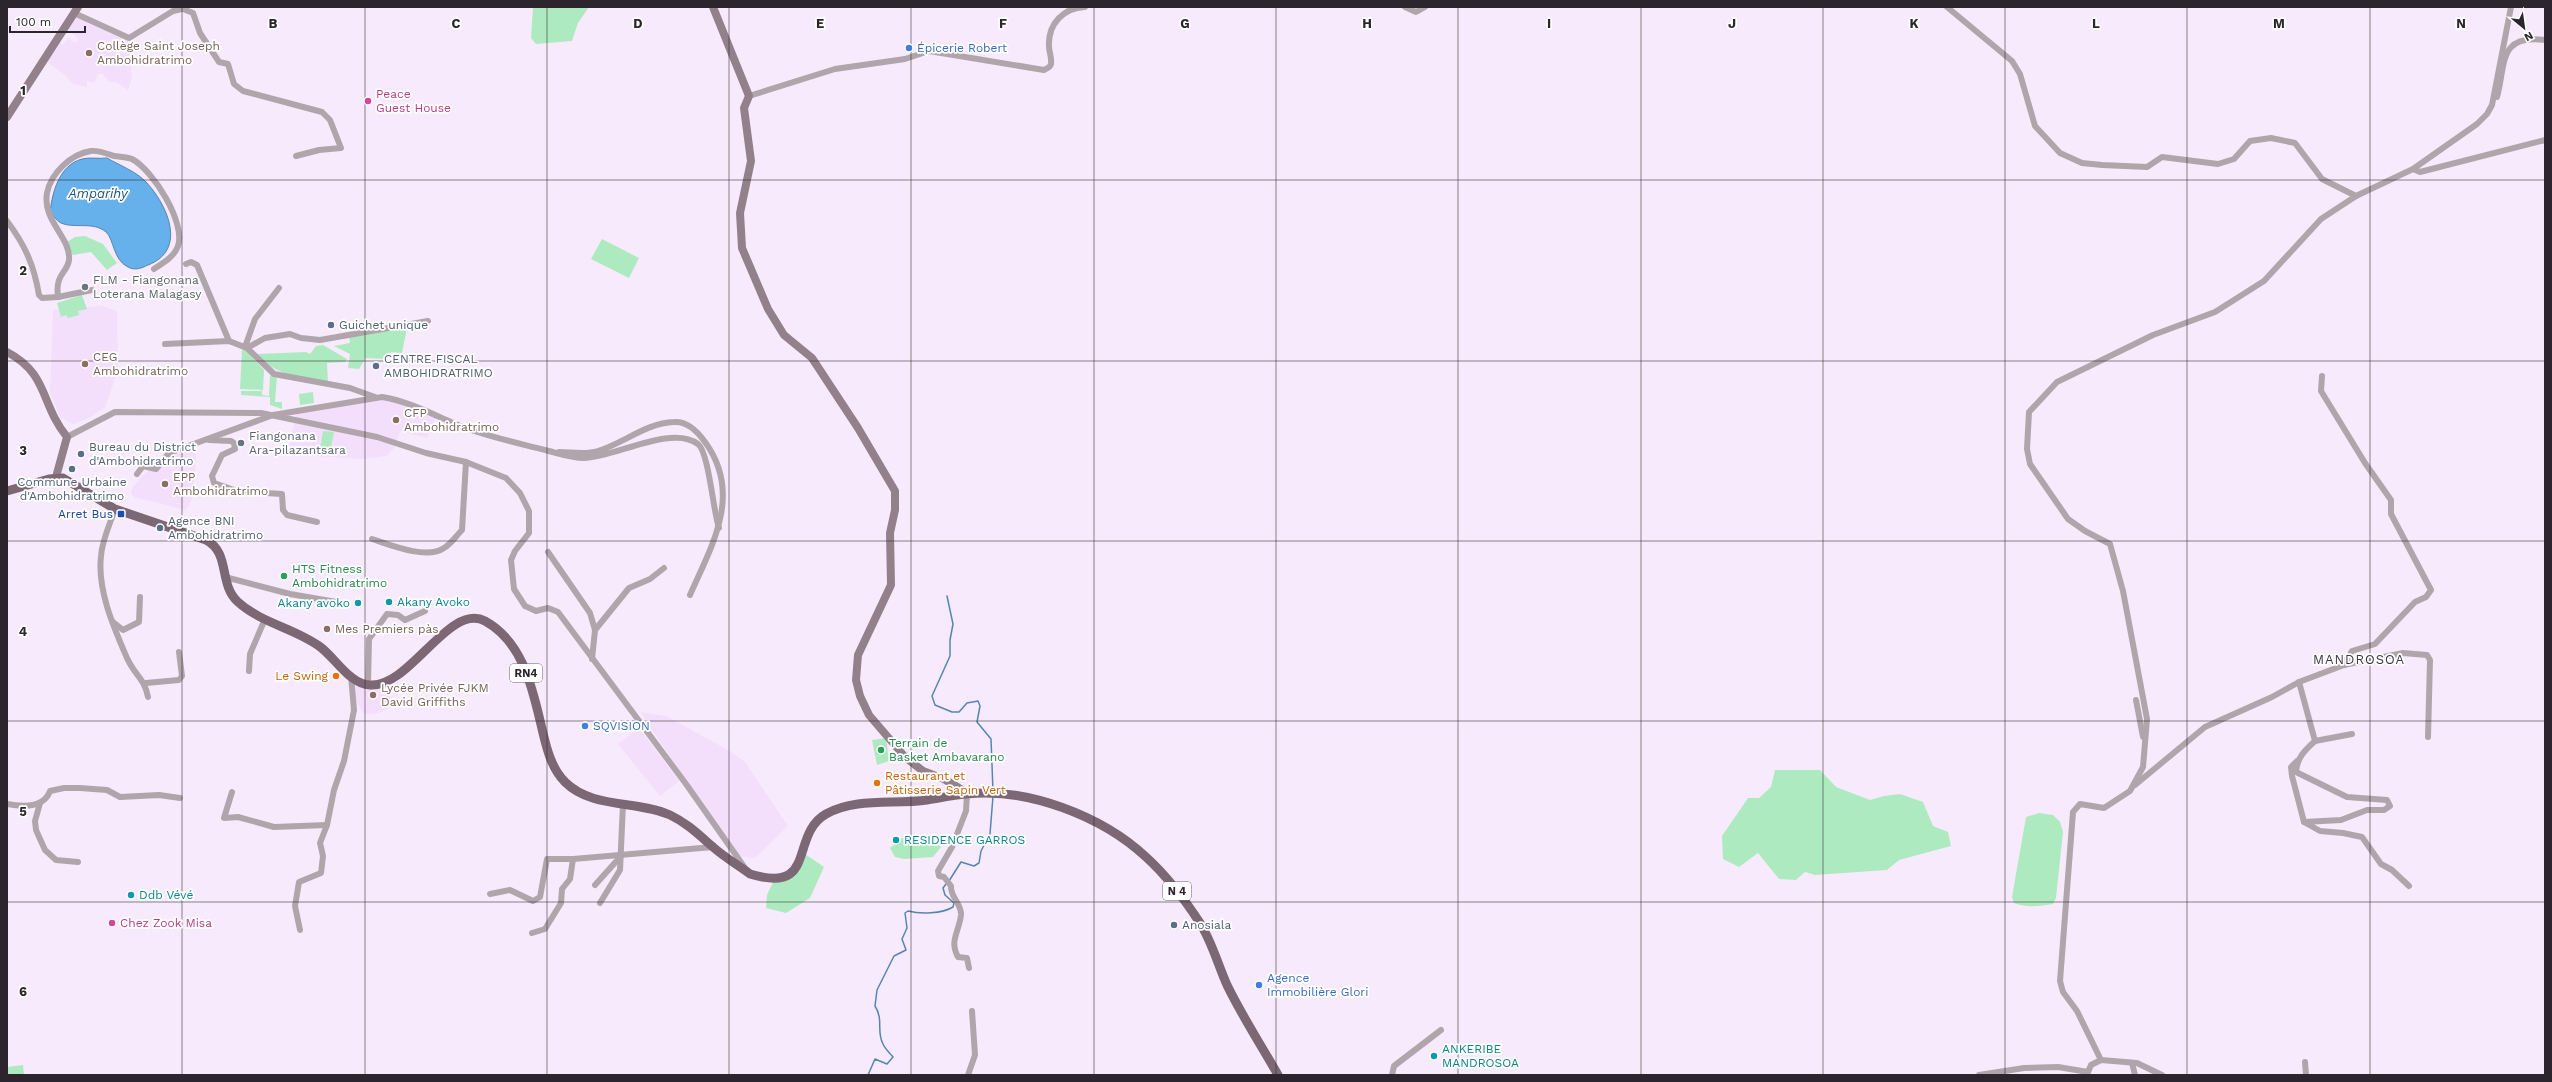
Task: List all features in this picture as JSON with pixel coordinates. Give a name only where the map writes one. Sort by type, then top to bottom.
[{"type":"main road","points":[[7,491],[56,478],[115,509],[211,543],[222,558],[225,577],[230,593],[237,602],[265,620],[319,646],[351,676],[368,686]]},
{"type":"main road","name":"RN4","points":[[368,686],[383,685],[396,678],[433,642],[458,624],[477,618],[483,620],[502,634],[518,652],[535,699],[548,753],[565,782],[585,795],[669,814],[690,826],[713,847],[750,874],[770,880],[789,875],[802,857],[808,833],[813,825],[820,817],[841,807],[923,801],[967,793],[994,794]]},
{"type":"main road","name":"N 4","points":[[994,794],[1050,803],[1083,815],[1134,846],[1147,857],[1181,896],[1201,925],[1248,1027],[1278,1075]]},
{"type":"street","points":[[713,7],[749,96],[744,108],[751,145],[751,161],[740,213],[742,248],[772,316],[784,335],[812,358],[858,428],[895,491],[895,510],[890,533],[891,585],[858,655],[856,680],[860,696],[869,715],[906,758],[923,771],[944,780],[967,793],[966,810],[952,847],[938,871],[939,876],[944,878],[951,886],[951,892],[960,907],[961,915],[953,943],[954,950],[958,957],[967,958],[969,968]]},
{"type":"street","points":[[749,96],[835,69],[905,58],[929,51],[1044,70],[1050,67],[1049,33],[1056,20],[1067,12],[1085,7]]},
{"type":"street","points":[[1405,7],[1416,12],[1425,7]]},
{"type":"street","points":[[1947,7],[2012,61],[2020,74],[2035,126],[2060,154],[2082,163],[2102,165],[2147,167],[2162,158],[2218,164],[2234,158],[2250,141],[2271,138],[2295,143],[2322,179],[2356,196]]},
{"type":"street","points":[[7,117],[76,10],[129,38],[173,12],[185,8],[193,13],[200,33],[220,62],[228,64],[234,84],[243,91],[322,112],[330,120],[341,148],[318,150],[296,156]]},
{"type":"street","points":[[2492,105],[2511,8]]},
{"type":"street","points":[[2130,791],[2143,767],[2147,719],[2138,661],[2123,591],[2110,544],[2085,532],[2068,518],[2030,464],[2027,449],[2029,412],[2057,382],[2153,335],[2215,312],[2264,281],[2321,219],[2356,196],[2413,169],[2477,124],[2487,114],[2492,105],[2499,86],[2504,58],[2510,49],[2527,38],[2545,40]]},
{"type":"street","points":[[2413,169],[2420,172],[2545,140]]},
{"type":"street","points":[[58,297],[58,279],[69,262],[68,251],[49,218],[47,193],[55,174],[73,157],[91,151],[132,159],[153,177],[169,206],[180,232],[178,245],[175,252],[154,269]]},
{"type":"street","points":[[7,221],[24,244],[33,266],[39,295],[42,298],[58,297],[92,290]]},
{"type":"street","points":[[186,264],[191,262],[197,265],[229,341]]},
{"type":"street","points":[[246,347],[255,319],[279,288]]},
{"type":"street","points":[[246,347],[265,338],[290,334],[301,338],[320,340],[428,321]]},
{"type":"street","points":[[165,344],[229,341],[246,347],[274,374],[350,388],[376,397],[396,399],[461,426],[574,458],[600,457],[624,448],[675,438],[686,439],[699,445],[705,457],[719,528]]},
{"type":"street","points":[[7,352],[22,360],[39,378],[57,425],[67,437]]},
{"type":"street","points":[[2322,376],[2321,390],[2365,463],[2391,500],[2391,514],[2431,590],[2426,597],[2415,602],[2375,644],[2352,651],[2344,665]]},
{"type":"street","points":[[137,474],[143,466],[156,469],[169,454],[273,415],[376,397]]},
{"type":"street","points":[[56,478],[67,437],[115,412],[129,410],[273,415],[377,437],[426,453],[466,462],[506,478],[520,493],[529,510],[529,533],[515,551],[511,560],[514,589],[525,606],[536,611],[548,608],[558,612],[686,784],[750,874]]},
{"type":"street","points":[[551,451],[583,454],[597,452],[660,424],[675,422],[688,425],[699,434],[708,445],[722,480],[725,496],[719,528],[690,595]]},
{"type":"street","points":[[207,440],[231,441],[234,446],[234,451],[222,455],[212,476],[214,483],[237,491],[282,494],[283,510],[287,515],[317,522]]},
{"type":"street","points":[[372,539],[400,549],[425,552],[444,549],[462,530],[466,462]]},
{"type":"street","points":[[115,509],[100,556],[104,590],[113,622],[134,671],[146,683],[148,697]]},
{"type":"street","points":[[548,552],[590,613],[595,630],[592,659]]},
{"type":"street","points":[[595,630],[629,588],[650,580],[664,568]]},
{"type":"street","points":[[225,577],[290,594],[348,604]]},
{"type":"street","points":[[113,622],[123,630],[139,622],[140,597]]},
{"type":"street","points":[[368,686],[369,640],[387,614],[398,614],[405,620],[425,611]]},
{"type":"street","points":[[249,671],[250,654],[265,620]]},
{"type":"street","points":[[146,683],[179,680],[182,676],[179,652]]},
{"type":"street","points":[[2101,1060],[2077,1011],[2064,992],[2060,981],[2073,812],[2080,804],[2104,808],[2130,791],[2147,773],[2205,727],[2272,697],[2299,682],[2344,665],[2403,653],[2427,655],[2431,668],[2428,737]]},
{"type":"street","points":[[300,930],[295,906],[299,882],[321,872],[323,856],[320,843],[328,825],[334,790],[344,761],[354,710],[351,676]]},
{"type":"street","points":[[2299,682],[2315,741]]},
{"type":"street","points":[[2136,700],[2144,742]]},
{"type":"street","points":[[2352,734],[2315,741],[2305,750],[2291,767],[2304,822],[2320,831],[2343,832],[2362,838],[2382,864],[2392,870],[2409,886]]},
{"type":"street","points":[[2297,761],[2296,772],[2324,788],[2347,797],[2387,800],[2390,806],[2384,810],[2367,810],[2341,820],[2304,822]]},
{"type":"street","points":[[7,804],[40,803],[48,798],[50,791],[64,788],[107,790],[120,797],[159,795],[180,798]]},
{"type":"street","points":[[232,792],[224,818],[238,817],[274,827],[328,825]]},
{"type":"street","points":[[40,803],[35,821],[36,830],[44,850],[56,860],[78,862]]},
{"type":"street","points":[[600,903],[620,870],[624,804]]},
{"type":"street","points":[[490,894],[510,890],[533,901],[540,897],[546,859],[573,859],[713,847]]},
{"type":"street","points":[[595,885],[622,854]]},
{"type":"street","points":[[532,933],[545,929],[561,904],[562,889],[570,879],[573,859]]},
{"type":"street","points":[[968,1075],[975,1055],[972,1011]]},
{"type":"street","points":[[1392,1075],[1394,1066],[1441,1030]]},
{"type":"street","points":[[1979,1075],[2024,1068],[2058,1067],[2088,1073],[2091,1065],[2101,1060],[2132,1062],[2162,1075]]},
{"type":"street","points":[[2132,1062],[2135,1075]]},
{"type":"street","points":[[2305,1062],[2306,1075]]},
{"type":"shaded area","name":"Collège Saint Joseph Ambohidratrimo","points":[[75,16],[128,41],[132,78],[128,90],[116,82],[109,82],[103,74],[98,74],[94,83],[87,81],[87,87],[73,84],[66,76],[45,60],[57,40],[63,45],[68,38],[75,43],[79,39],[67,28]]},
{"type":"shaded area","name":"CEG Ambohidratrimo","points":[[102,306],[117,311],[118,370],[105,407],[89,418],[73,424],[60,417],[50,393],[53,310]]},
{"type":"shaded area","points":[[385,400],[396,401],[436,417],[427,438],[400,431],[395,447],[386,456],[360,459],[288,454],[296,413],[340,404]]},
{"type":"shaded area","name":"EPP Ambohidratrimo","points":[[193,448],[196,455],[192,499],[186,510],[134,497],[130,492],[141,477],[163,459]]},
{"type":"shaded area","name":"Lycée Privée FJKM David Griffiths","points":[[352,682],[390,684],[392,707],[375,714],[364,714],[357,703]]},
{"type":"shaded area","points":[[640,712],[666,716],[728,750],[745,762],[788,826],[755,858],[737,856]]},
{"type":"shaded area","points":[[639,728],[679,781],[660,796],[618,744]]},
{"type":"green space","points":[[533,7],[589,7],[578,23],[572,41],[536,44],[531,38]]},
{"type":"green space","points":[[85,236],[103,244],[117,263],[107,270],[91,252],[73,255],[69,251],[67,242],[75,237]]},
{"type":"green space","points":[[602,239],[639,258],[629,278],[591,259]]},
{"type":"green space","points":[[82,295],[87,309],[78,311],[79,315],[68,318],[66,315],[61,317],[57,303]]},
{"type":"green space","points":[[407,328],[402,353],[391,352],[384,359],[366,358],[359,369],[348,368],[350,354],[334,346],[350,343],[349,336]]},
{"type":"green space","points":[[323,345],[347,359],[345,362],[327,363],[328,383],[298,377],[280,371],[264,361],[258,354],[306,352],[310,354],[316,346]]},
{"type":"green space","points":[[242,349],[248,352],[264,370],[263,390],[240,389]]},
{"type":"green space","points":[[270,375],[277,376],[275,402],[282,402],[282,409],[270,405],[270,397],[241,395],[241,391],[262,391],[262,395],[269,396]]},
{"type":"green space","points":[[313,392],[314,403],[300,405],[299,394]]},
{"type":"green space","points":[[323,431],[334,432],[330,452],[320,450]]},
{"type":"green space","name":"Terrain de Basket Ambavarano","points":[[886,738],[889,761],[877,765],[872,740]]},
{"type":"green space","points":[[1775,770],[1820,770],[1836,787],[1870,800],[1900,794],[1923,802],[1933,826],[1948,832],[1951,846],[1899,860],[1887,870],[1815,875],[1805,872],[1796,880],[1779,879],[1758,853],[1739,867],[1723,859],[1722,836],[1748,798],[1759,798],[1771,787]]},
{"type":"green space","points":[[2039,813],[2053,815],[2060,822],[2063,832],[2056,898],[2053,904],[2024,906],[2014,903],[2012,897],[2026,817]]},
{"type":"green space","points":[[902,838],[929,840],[941,847],[933,857],[904,859],[895,857],[890,848]]},
{"type":"green space","points":[[805,854],[824,867],[810,898],[786,913],[766,908],[767,895],[774,880],[783,877]]},
{"type":"green space","points":[[23,1065],[24,1075],[7,1075],[7,1067]]},
{"type":"water","name":"Amparihy","points":[[107,158],[133,172],[146,182],[161,202],[170,226],[168,249],[160,258],[141,268],[136,269],[128,267],[119,260],[111,239],[106,232],[90,226],[66,225],[61,223],[50,213],[58,181],[62,173],[68,167],[74,162],[82,159]]},
{"type":"waterway","points":[[947,596],[953,624],[950,640],[950,656],[932,696],[935,705],[952,712],[959,712],[967,703],[978,701],[980,706],[977,722],[991,739],[993,791]]},
{"type":"waterway","points":[[949,881],[961,862],[974,866],[979,863],[981,851],[990,834],[993,796]]},
{"type":"waterway","points":[[868,1075],[875,1059],[887,1064],[893,1057],[885,1048],[881,1039],[880,1021],[878,1011],[875,1006],[877,990],[894,956],[906,950],[902,939],[907,928],[905,913],[908,911],[919,913],[937,912],[953,907],[954,903],[945,895],[943,888],[946,884]]},
{"type":"place","name":"Épicerie Robert","points":[[909,48]]},
{"type":"place","name":"Collège Saint Joseph Ambohidratrimo","points":[[89,53]]},
{"type":"place","name":"Peace Guest House","points":[[368,101]]},
{"type":"place","name":"FLM - Fiangonana Loterana Malagasy","points":[[85,287]]},
{"type":"place","name":"Guichet unique","points":[[331,325]]},
{"type":"place","name":"CEG Ambohidratrimo","points":[[85,364]]},
{"type":"place","name":"CENTRE FISCAL AMBOHIDRATRIMO","points":[[376,366]]},
{"type":"place","name":"CFP Ambohidratrimo","points":[[396,420]]},
{"type":"place","name":"Fiangonana Ara-pilazantsara","points":[[241,443]]},
{"type":"place","name":"Bureau du District d'Ambohidratrimo","points":[[81,454]]},
{"type":"place","name":"Commune Urbaine d'Ambohidratrimo","points":[[72,469]]},
{"type":"place","name":"EPP Ambohidratrimo","points":[[165,484]]},
{"type":"place","name":"Arret Bus","points":[[121,514]]},
{"type":"place","name":"Agence BNI Ambohidratrimo","points":[[160,528]]},
{"type":"place","name":"HTS Fitness Ambohidratrimo","points":[[284,576]]},
{"type":"place","name":"Akany Avoko","points":[[389,602]]},
{"type":"place","name":"Akany avoko","points":[[358,603]]},
{"type":"place","name":"Mes Premiers pàs","points":[[327,629]]},
{"type":"place","name":"Le Swing","points":[[336,676]]},
{"type":"place","name":"Lycée Privée FJKM David Griffiths","points":[[373,695]]},
{"type":"place","name":"SQVISION","points":[[585,726]]},
{"type":"place","name":"Terrain de Basket Ambavarano","points":[[881,750]]},
{"type":"place","name":"Restaurant et Pâtisserie Sapin Vert","points":[[877,783]]},
{"type":"place","name":"RESIDENCE GARROS","points":[[896,840]]},
{"type":"place","name":"Ddb Vévé","points":[[131,895]]},
{"type":"place","name":"Chez Zook Misa","points":[[112,923]]},
{"type":"place","name":"Anosiala","points":[[1174,925]]},
{"type":"place","name":"Agence Immobilière Glori","points":[[1259,985]]},
{"type":"place","name":"ANKERIBE MANDROSOA","points":[[1434,1056]]},
{"type":"district","name":"MANDROSOA","points":[[2359,659]]}]
